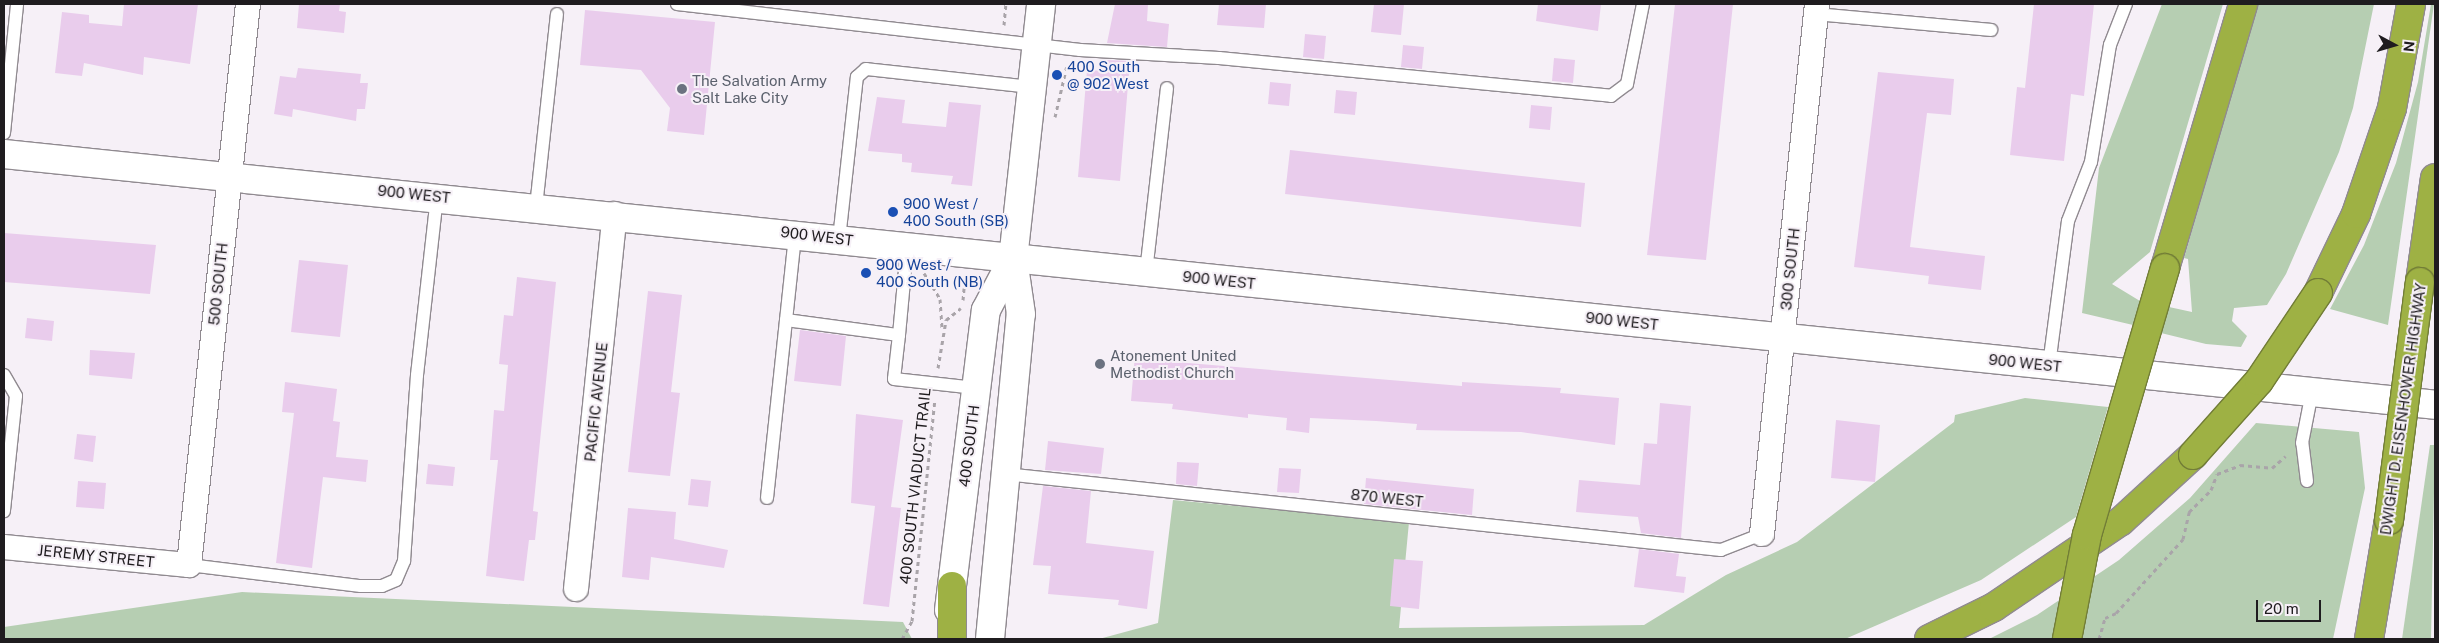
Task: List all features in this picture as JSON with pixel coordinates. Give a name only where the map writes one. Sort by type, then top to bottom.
[{"type":"highway","points":[[2067,639],[2087,535],[2243,4]]},
{"type":"highway","points":[[1929,639],[1994,607],[2121,521],[2193,455],[2259,381],[2318,293],[2356,214],[2392,108],[2411,4]]},
{"type":"highway","name":"DWIGHT D. EISENHOWER HIGHWAY","points":[[2369,639],[2389,520],[2435,178]]},
{"type":"highway","points":[[952,586],[952,639]]},
{"type":"main road","name":"400 SOUTH","points":[[990,639],[1021,314],[1013,259],[1041,4]]},
{"type":"main road","name":"900 WEST","points":[[4,154],[615,214],[1013,259],[2435,405]]},
{"type":"main road","name":"400 SOUTH","points":[[945,639],[986,310],[1013,259]]},
{"type":"street","name":"500 SOUTH","points":[[189,565],[248,4]]},
{"type":"street","name":"300 SOUTH","points":[[1762,534],[1817,9]]},
{"type":"street","name":"PACIFIC AVENUE","points":[[576,589],[615,214]]},
{"type":"street","name":"JEREMY STREET","points":[[4,547],[189,565]]},
{"type":"lane","points":[[4,133],[17,4]]},
{"type":"lane","points":[[677,4],[1037,42],[1080,50],[1219,58],[1611,96],[1627,84],[1643,4]]},
{"type":"lane","points":[[2049,365],[2068,221],[2091,162],[2110,45],[2126,4]]},
{"type":"lane","points":[[1817,9],[1991,30]]},
{"type":"lane","points":[[536,207],[557,14]]},
{"type":"lane","points":[[839,239],[857,78],[866,69],[1032,86]]},
{"type":"lane","points":[[1146,272],[1167,88]]},
{"type":"lane","points":[[189,565],[361,586],[382,586],[396,580],[404,561],[436,196]]},
{"type":"lane","points":[[767,498],[795,234]]},
{"type":"lane","points":[[911,248],[894,378],[976,388]]},
{"type":"lane","points":[[786,320],[899,335]]},
{"type":"lane","points":[[4,375],[16,396],[4,511]]},
{"type":"lane","points":[[2307,481],[2302,442],[2312,392]]},
{"type":"lane","name":"870 WEST","points":[[1005,474],[1721,550],[1762,534]]},
{"type":"path","name":"400 SOUTH VIADUCT TRAIL","points":[[902,639],[912,621],[942,332],[942,306],[911,248]]},
{"type":"path","name":"400 SOUTH VIADUCT TRAIL","points":[[942,332],[949,315],[962,308]]},
{"type":"path","points":[[2099,639],[2105,618],[2116,612],[2183,540],[2189,512],[2211,490],[2216,474],[2240,464],[2272,468],[2302,442]]},
{"type":"green space","points":[[2162,4],[2223,4],[2150,252],[2112,284],[2140,301],[2133,325],[2082,313],[2099,168]]},
{"type":"green space","points":[[2258,4],[2374,4],[2353,108],[2339,152],[2286,274],[2267,305],[2234,308],[2232,321],[2247,336],[2241,347],[2206,344],[2161,333],[2169,307],[2192,312],[2188,259],[2184,258]]},
{"type":"green space","points":[[2431,4],[2434,4],[2388,325],[2330,309],[2364,245],[2396,163],[2418,82]]},
{"type":"green space","points":[[2025,398],[2108,407],[2076,517],[1981,580],[1845,639],[1099,639],[1158,623],[1173,500],[1409,522],[1399,628],[1644,625],[1726,575],[1797,542],[1954,422],[1955,415]]},
{"type":"green space","points":[[2256,423],[2359,432],[2365,488],[2333,639],[1989,639],[2037,615],[2119,560],[2190,498]]},
{"type":"green space","points":[[2430,445],[2435,445],[2431,639],[2402,639]]},
{"type":"green space","points":[[242,592],[903,622],[912,639],[4,639],[4,627]]},
{"type":"building","points":[[124,4],[198,4],[190,64],[144,57],[143,75],[84,63],[82,76],[55,73],[62,12],[89,15],[89,23],[122,26]]},
{"type":"building","points":[[299,4],[340,4],[339,11],[346,12],[344,33],[297,28]]},
{"type":"building","points":[[1115,4],[1148,4],[1147,21],[1169,24],[1167,47],[1107,43]]},
{"type":"building","points":[[1219,4],[1266,4],[1264,28],[1217,25]]},
{"type":"building","points":[[1374,4],[1404,4],[1401,35],[1371,32]]},
{"type":"building","points":[[1538,4],[1601,4],[1598,31],[1536,21]]},
{"type":"building","points":[[1675,4],[1733,4],[1706,260],[1647,255]]},
{"type":"building","points":[[2034,4],[2094,4],[2084,96],[2071,94],[2064,161],[2010,155],[2017,87],[2025,88]]},
{"type":"building","name":"The Salvation Army Salt Lake City","points":[[585,10],[715,22],[704,135],[667,131],[670,108],[641,70],[580,65]]},
{"type":"building","points":[[1305,34],[1326,36],[1324,59],[1303,57]]},
{"type":"building","points":[[1403,45],[1424,47],[1422,69],[1401,67]]},
{"type":"building","points":[[1554,58],[1575,60],[1573,83],[1552,81]]},
{"type":"building","points":[[1107,60],[1130,61],[1120,181],[1078,177],[1087,70],[1106,71]]},
{"type":"building","points":[[298,68],[361,74],[360,83],[368,83],[365,109],[357,109],[356,121],[293,109],[292,117],[274,114],[280,76],[296,78]]},
{"type":"building","points":[[1878,72],[1954,79],[1951,115],[1927,113],[1910,247],[1985,256],[1981,290],[1928,284],[1929,276],[1854,267]]},
{"type":"building","points":[[1270,82],[1291,84],[1289,106],[1268,104]]},
{"type":"building","points":[[1336,90],[1357,92],[1355,115],[1334,113]]},
{"type":"building","points":[[877,97],[905,100],[902,123],[946,127],[949,102],[981,105],[972,186],[951,184],[953,176],[911,172],[912,163],[902,162],[902,154],[868,151]]},
{"type":"building","points":[[1531,105],[1552,107],[1550,130],[1529,128]]},
{"type":"building","points":[[1290,150],[1585,183],[1581,227],[1285,194]]},
{"type":"building","points":[[4,233],[156,245],[150,294],[4,282]]},
{"type":"building","points":[[299,260],[348,265],[340,337],[291,332]]},
{"type":"building","points":[[517,277],[556,282],[533,511],[538,512],[535,540],[529,540],[524,581],[486,576],[498,460],[490,460],[494,410],[504,411],[508,365],[499,364],[504,315],[513,316]]},
{"type":"building","points":[[648,291],[682,295],[671,392],[680,393],[670,476],[628,472]]},
{"type":"building","points":[[27,318],[54,321],[52,341],[25,338]]},
{"type":"building","points":[[800,330],[846,336],[841,386],[794,381]]},
{"type":"building","points":[[90,350],[135,353],[132,379],[89,375]]},
{"type":"building","points":[[1135,354],[1164,356],[1164,361],[1462,386],[1462,382],[1561,388],[1560,393],[1619,398],[1615,445],[1521,432],[1416,430],[1417,424],[1310,418],[1309,433],[1286,430],[1287,418],[1248,414],[1248,418],[1172,409],[1173,404],[1131,401]]},
{"type":"building","points":[[285,382],[337,389],[333,421],[340,422],[336,457],[368,460],[366,482],[323,477],[312,568],[276,563],[294,413],[282,412]]},
{"type":"building","points":[[1660,403],[1691,406],[1681,538],[1641,533],[1638,517],[1576,512],[1579,480],[1640,485],[1644,443],[1657,444]]},
{"type":"building","points":[[856,414],[903,420],[891,507],[901,508],[889,607],[863,604],[875,506],[851,503]]},
{"type":"building","points":[[1836,420],[1880,425],[1875,482],[1831,478]]},
{"type":"building","points":[[77,434],[96,436],[93,462],[74,459]]},
{"type":"building","points":[[1048,441],[1104,448],[1101,474],[1045,470]]},
{"type":"building","points":[[1177,462],[1199,463],[1197,486],[1176,484]]},
{"type":"building","points":[[428,464],[455,467],[453,486],[426,484]]},
{"type":"building","points":[[1279,468],[1301,469],[1299,493],[1277,492]]},
{"type":"building","points":[[1366,478],[1474,489],[1472,515],[1364,504]]},
{"type":"building","points":[[691,479],[711,481],[708,507],[688,505]]},
{"type":"building","points":[[78,481],[106,483],[104,509],[76,507]]},
{"type":"building","points":[[1043,486],[1091,491],[1086,543],[1154,551],[1147,609],[1118,605],[1119,600],[1048,594],[1051,566],[1033,565]]},
{"type":"building","points":[[628,508],[676,512],[674,539],[728,550],[724,568],[651,557],[649,580],[622,577]]},
{"type":"building","points":[[1639,549],[1679,554],[1676,576],[1686,577],[1684,593],[1634,587]]},
{"type":"building","points":[[1394,559],[1423,561],[1419,609],[1390,606]]},
{"type":"place","name":"400 South @ 902 West","points":[[1057,75]]},
{"type":"place","name":"The Salvation Army Salt Lake City","points":[[682,89]]},
{"type":"place","name":"900 West / 400 South (SB)","points":[[893,212]]},
{"type":"place","name":"900 West / 400 South (NB)","points":[[866,273]]},
{"type":"place","name":"Atonement United Methodist Church","points":[[1100,364]]}]
